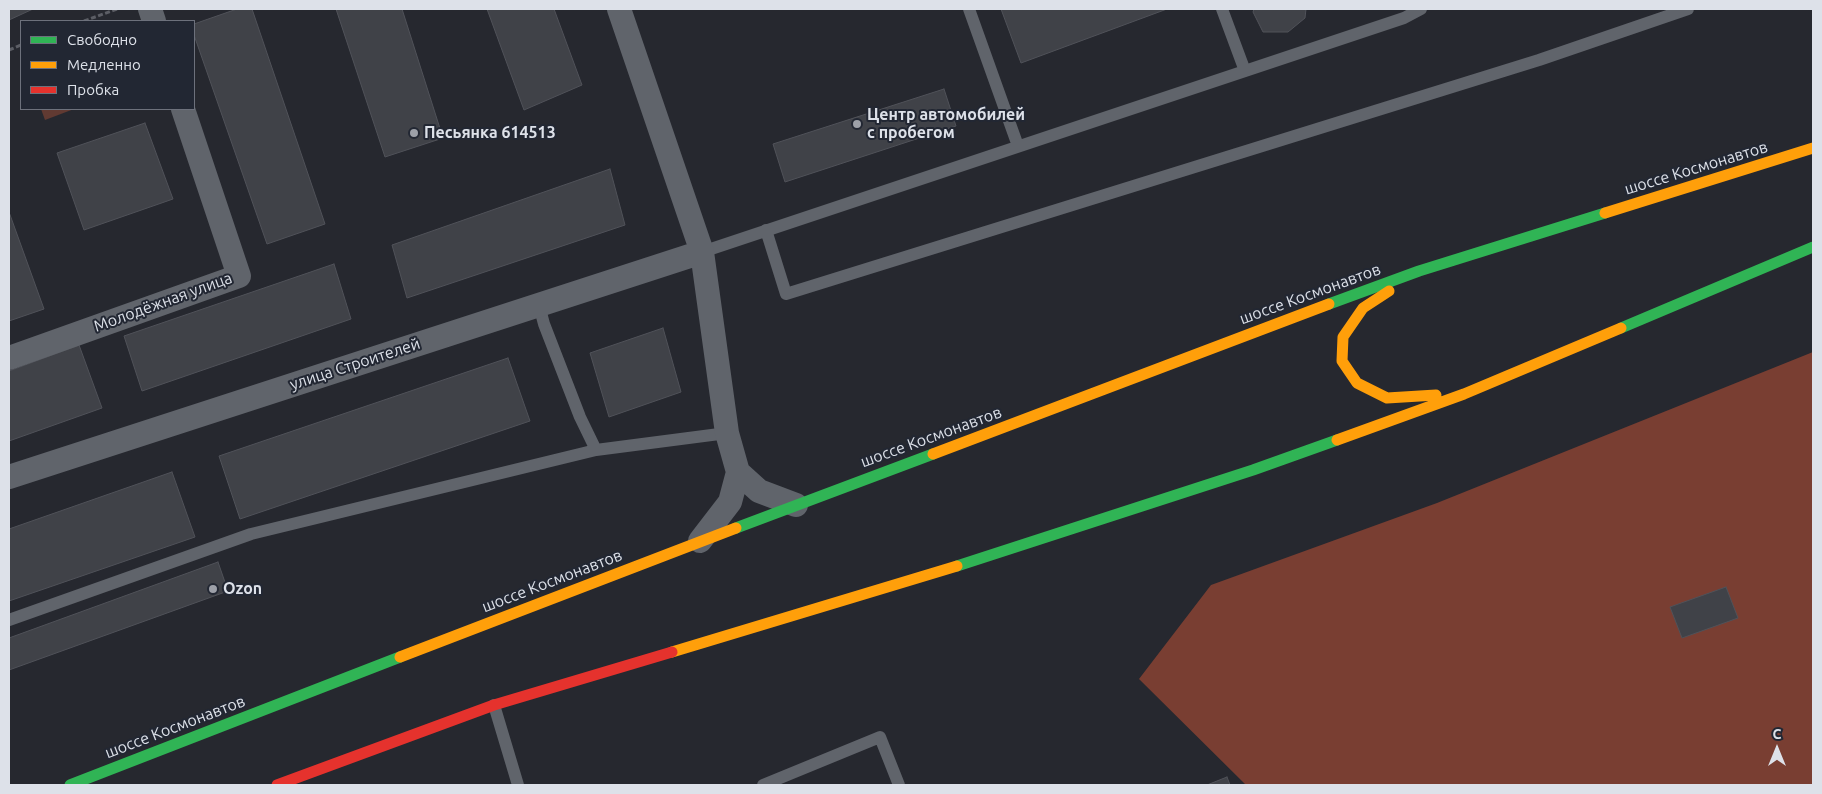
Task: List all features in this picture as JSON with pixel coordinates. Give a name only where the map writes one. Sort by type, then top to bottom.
[{"type":"main road","name":"шоссе Космонавтов","points":[[70,785],[700,541],[1419,271],[1813,148]]},
{"type":"main road","points":[[277,785],[494,705],[970,562],[1132,511],[1341,440],[1464,394],[1813,247]]},
{"type":"main road","points":[[1419,271],[1363,308],[1343,337],[1342,361],[1357,383],[1387,398],[1464,394]]},
{"type":"street","points":[[619,9],[702,252],[727,433],[738,472],[730,502],[700,541]]},
{"type":"street","name":"Молодёжная улица","points":[[9,358],[239,276],[183,110]]},
{"type":"street","name":"улица Строителей","points":[[9,477],[702,252]]},
{"type":"street","points":[[738,472],[758,491],[796,505]]},
{"type":"lane","points":[[969,9],[1018,146]]},
{"type":"lane","points":[[1222,9],[1245,71]]},
{"type":"lane","points":[[702,252],[1404,18],[1421,9]]},
{"type":"lane","points":[[766,230],[786,294],[1539,60],[1688,9]]},
{"type":"lane","points":[[539,305],[544,324],[573,398],[596,450]]},
{"type":"lane","points":[[9,620],[251,534],[596,450],[727,433]]},
{"type":"lane","points":[[494,705],[518,785]]},
{"type":"lane","points":[[763,785],[880,736],[899,785]]},
{"type":"path","points":[[87,20],[117,9]]},
{"type":"shaded area","points":[[41,110],[71,110],[45,120]]},
{"type":"shaded area","points":[[1813,352],[1813,785],[1246,785],[1139,679],[1211,585],[1437,503]]},
{"type":"building","points":[[9,9],[33,9],[9,20]]},
{"type":"building","points":[[237,9],[252,9],[325,224],[267,244],[195,38],[195,24]]},
{"type":"building","points":[[336,9],[402,9],[443,138],[385,157]]},
{"type":"building","points":[[487,9],[554,9],[582,85],[524,110]]},
{"type":"building","points":[[1001,9],[1167,9],[1021,63]]},
{"type":"building","points":[[1254,9],[1306,9],[1305,18],[1288,32],[1263,32],[1253,12]]},
{"type":"building","points":[[944,89],[956,126],[785,182],[773,144]]},
{"type":"building","points":[[145,123],[173,199],[84,230],[57,153]]},
{"type":"building","points":[[610,169],[625,225],[407,298],[392,245]]},
{"type":"building","points":[[9,212],[44,309],[9,321]]},
{"type":"building","points":[[334,264],[351,319],[142,391],[124,336]]},
{"type":"building","points":[[663,328],[681,392],[609,417],[590,353]]},
{"type":"building","points":[[79,345],[102,408],[9,441],[9,371]]},
{"type":"building","points":[[508,358],[530,421],[240,519],[219,456]]},
{"type":"building","points":[[172,472],[195,537],[9,601],[9,529]]},
{"type":"building","points":[[218,562],[228,591],[9,670],[9,638]]},
{"type":"building","points":[[1726,587],[1738,618],[1682,638],[1670,607]]},
{"type":"building","points":[[1227,777],[1230,785],[1207,785]]},
{"type":"traffic: fast","points":[[1329,304],[1419,271],[1605,213]]},
{"type":"traffic: fast","points":[[1621,328],[1813,247]]},
{"type":"traffic: fast","points":[[957,566],[1253,470],[1337,440]]},
{"type":"traffic: fast","points":[[736,528],[933,454]]},
{"type":"traffic: fast","points":[[70,785],[400,657]]},
{"type":"traffic: slow","points":[[1605,213],[1813,148]]},
{"type":"traffic: slow","points":[[1389,291],[1363,308],[1343,337],[1342,361],[1357,383],[1387,398],[1436,395]]},
{"type":"traffic: slow","points":[[933,454],[1329,304]]},
{"type":"traffic: slow","points":[[1337,440],[1464,394],[1621,328]]},
{"type":"traffic: slow","points":[[400,657],[736,528]]},
{"type":"traffic: slow","points":[[672,652],[957,566]]},
{"type":"traffic: jam","points":[[277,785],[494,705],[672,652]]},
{"type":"place","name":"Центр автомобилей с пробегом","points":[[857,124]]},
{"type":"place","name":"Песьянка 614513","points":[[414,133]]},
{"type":"place","name":"Ozon","points":[[213,589]]}]
